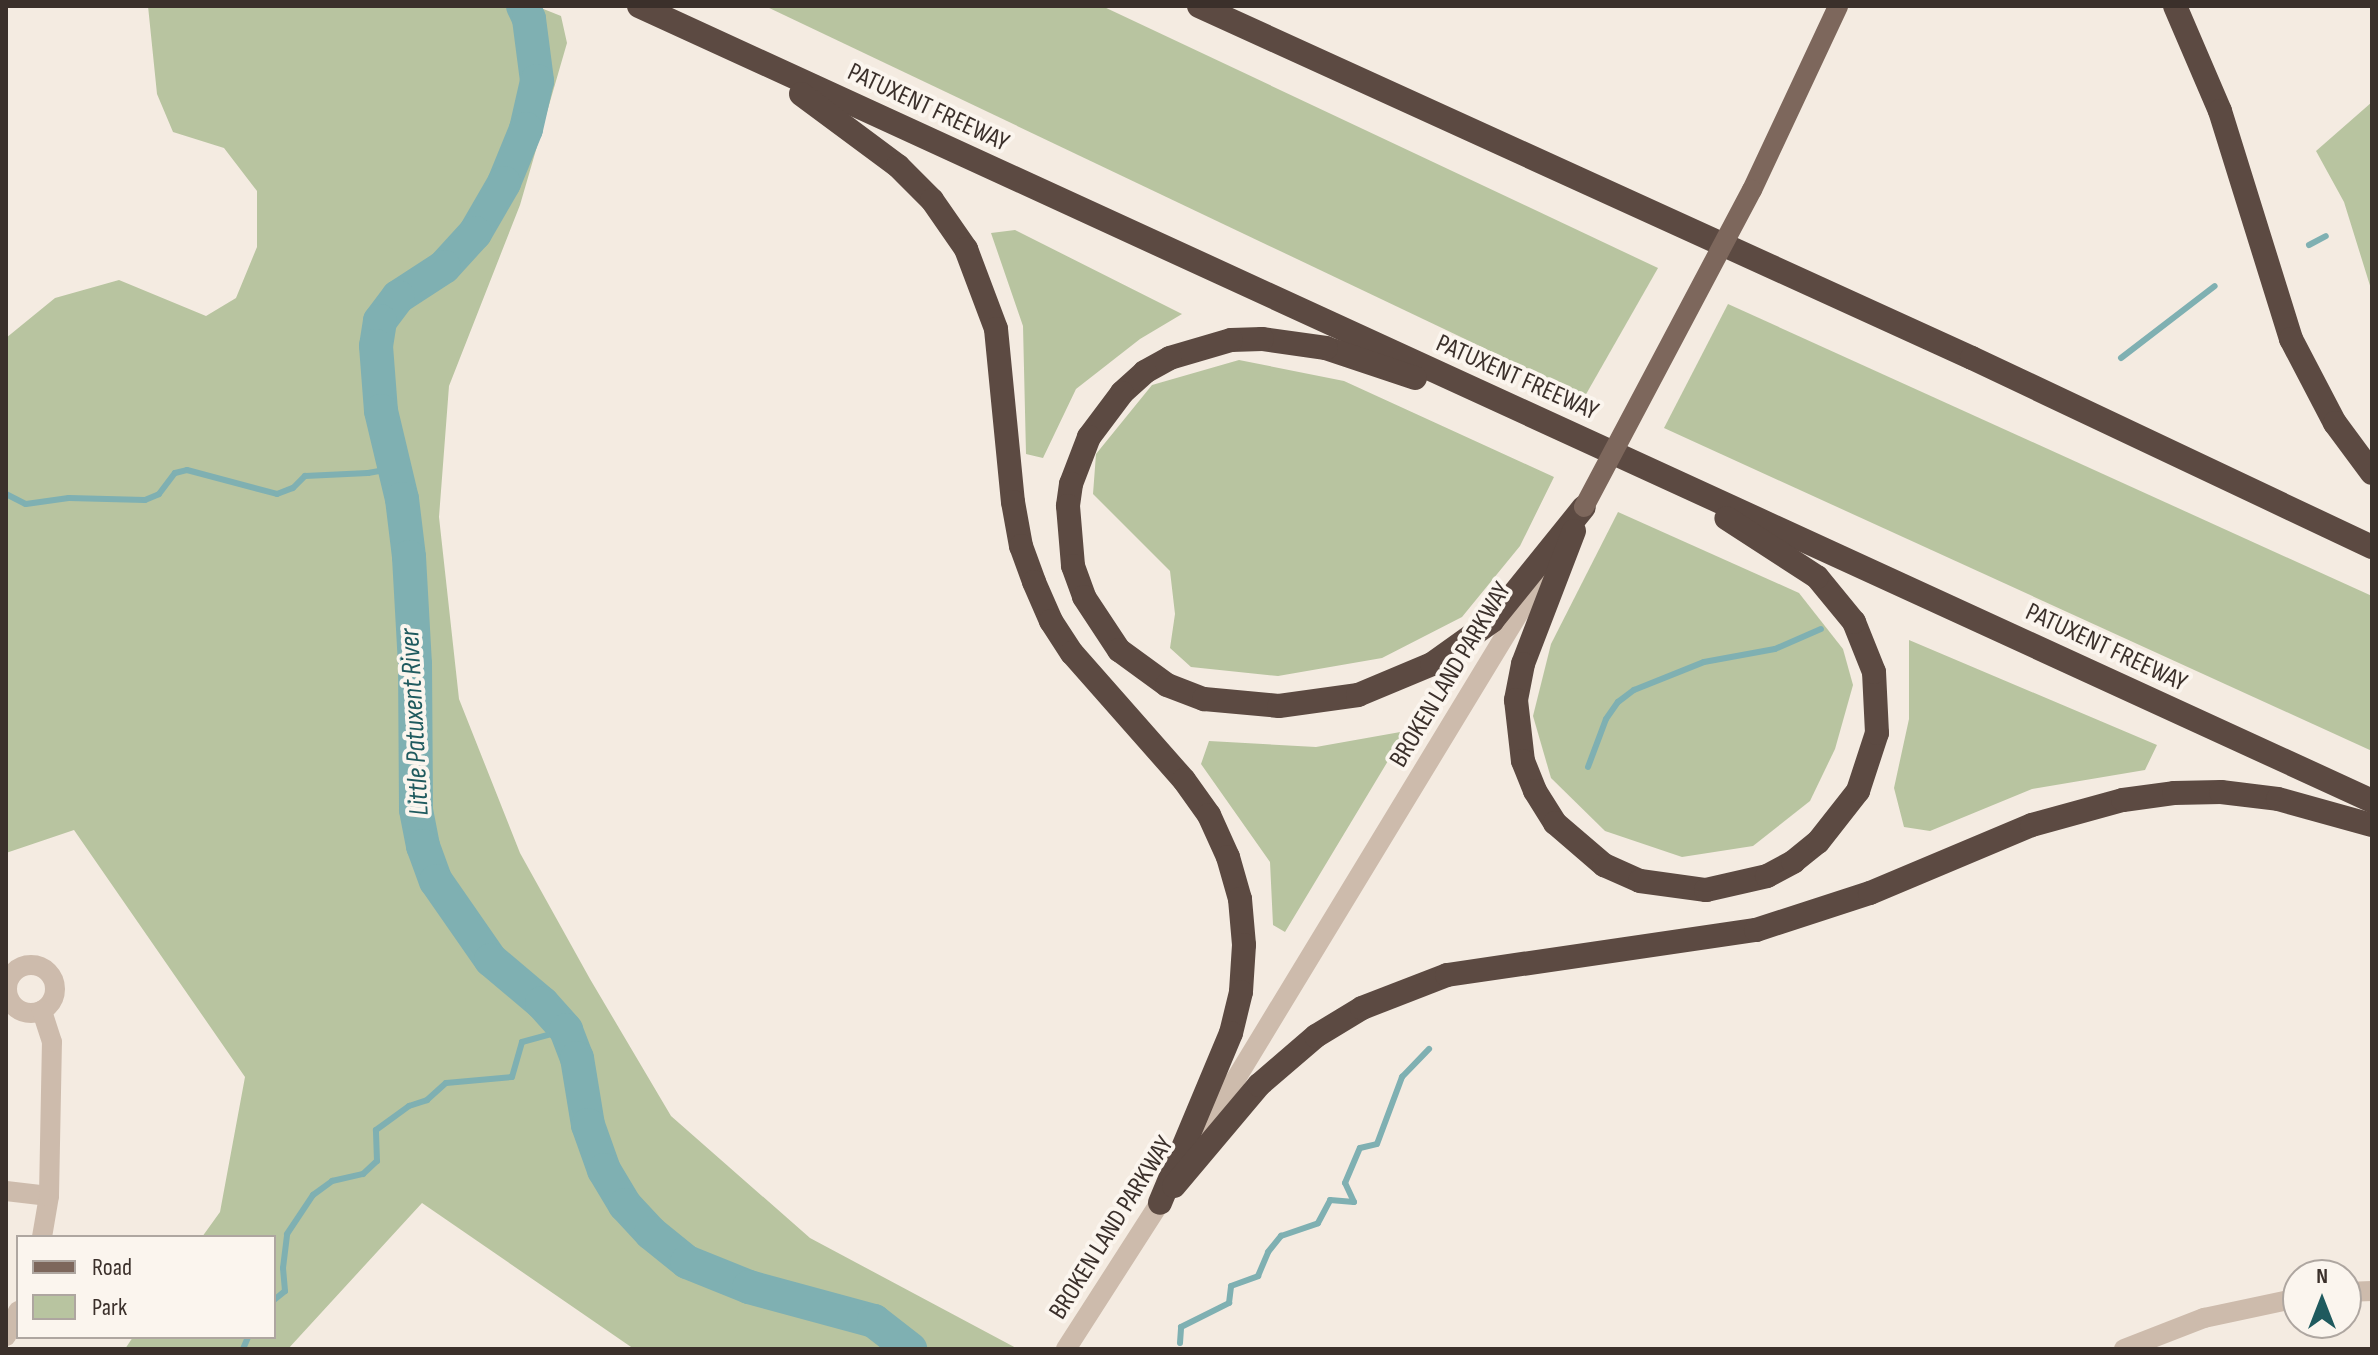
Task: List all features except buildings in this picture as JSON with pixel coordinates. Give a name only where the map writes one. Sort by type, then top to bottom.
[{"type":"highway","name":"PATUXENT FREEWAY","points":[[639,6],[2372,801]]},
{"type":"highway","points":[[1199,6],[1972,358],[2372,547]]},
{"type":"highway","points":[[2175,6],[2220,111],[2291,339],[2335,423],[2372,473]]},
{"type":"highway","points":[[711,39],[820,105],[898,166],[932,200],[958,236],[981,283],[996,329],[1013,502],[1021,546],[1034,582],[1051,621],[1072,653],[1184,780],[1209,815],[1228,857],[1240,899],[1244,945],[1241,992],[1231,1033],[1160,1203]]},
{"type":"highway","points":[[1531,415],[1326,348],[1284,341],[1231,340],[1201,346],[1170,358],[1145,372],[1114,403],[1089,437],[1078,461],[1071,484],[1068,534],[1073,566],[1084,597],[1119,650],[1167,685],[1204,699],[1239,705],[1316,703],[1397,681],[1465,644],[1492,621],[1584,507]]},
{"type":"highway","points":[[1584,507],[1523,664],[1516,700],[1516,730],[1523,761],[1535,791],[1555,823],[1576,845],[1604,865],[1640,881],[1706,890],[1736,885],[1793,862],[1842,816],[1870,763],[1879,705],[1868,649],[1836,596],[1817,577],[1643,466]]},
{"type":"highway","points":[[1160,1203],[1259,1085],[1316,1036],[1362,1008],[1447,975],[1756,930],[1870,893],[2032,825],[2123,800],[2174,793],[2221,792],[2278,799],[2372,825]]},
{"type":"main road","name":"BROKEN LAND PARKWAY","points":[[1584,507],[1752,190],[1838,6]]},
{"type":"street","name":"BROKEN LAND PARKWAY","points":[[1066,1349],[1160,1203],[1584,507]]},
{"type":"street","points":[[42,1011],[52,1042],[49,1196],[42,1235]]},
{"type":"street","points":[[6,1191],[49,1196]]},
{"type":"street","points":[[2124,1349],[2204,1318],[2282,1301]]},
{"type":"street","points":[[6,1336],[16,1315]]},
{"type":"green space","points":[[148,6],[536,6],[561,16],[567,43],[520,205],[449,386],[439,517],[459,699],[520,853],[671,1116],[810,1238],[1018,1349],[634,1349],[422,1203],[288,1349],[125,1349],[132,1339],[276,1339],[276,1235],[203,1235],[220,1212],[245,1077],[74,830],[6,853],[6,338],[55,298],[119,280],[206,316],[236,298],[257,247],[257,191],[224,148],[173,132],[157,94]]},
{"type":"green space","points":[[765,6],[1102,6],[1658,268],[1585,396]]},
{"type":"green space","points":[[2372,102],[2372,292],[2344,202],[2316,151]]},
{"type":"green space","points":[[1015,230],[1182,314],[1140,339],[1076,389],[1043,458],[1026,454],[1023,326],[991,233]]},
{"type":"green space","points":[[1728,304],[2372,596],[2372,751],[1664,428]]},
{"type":"green space","points":[[1239,360],[1344,381],[1554,477],[1520,546],[1462,617],[1382,658],[1278,676],[1191,667],[1170,648],[1175,614],[1170,571],[1093,494],[1096,454],[1152,385]]},
{"type":"green space","points":[[1618,512],[1799,593],[1843,649],[1853,685],[1835,749],[1810,801],[1753,846],[1682,857],[1605,831],[1551,778],[1533,716],[1551,644]]},
{"type":"green space","points":[[1909,640],[2157,745],[2145,770],[2032,789],[1930,831],[1904,827],[1894,788],[1909,719]]},
{"type":"green space","points":[[1406,731],[1285,932],[1273,925],[1270,862],[1201,764],[1209,741],[1316,747]]},
{"type":"waterway","name":"Little Patuxent River","points":[[523,6],[529,19],[537,81],[526,129],[504,183],[475,233],[444,267],[398,297],[380,321],[376,346],[381,411],[402,499],[409,557],[415,664],[416,810],[423,846],[436,881],[491,960],[542,1003],[566,1030],[577,1058],[588,1125],[604,1170],[625,1205],[651,1233],[687,1262],[749,1287],[874,1321],[910,1349]]},
{"type":"waterway","points":[[2309,245],[2326,236]]},
{"type":"waterway","points":[[2121,358],[2215,286]]},
{"type":"waterway","points":[[6,494],[26,504],[69,498],[145,500],[159,494],[175,473],[187,470],[277,494],[293,488],[305,476],[368,473],[395,468]]},
{"type":"waterway","points":[[1588,767],[1606,719],[1618,702],[1634,690],[1704,662],[1775,649],[1821,629]]},
{"type":"waterway","points":[[276,1298],[285,1291],[283,1268],[287,1234],[313,1195],[332,1181],[363,1174],[377,1161],[376,1130],[409,1106],[427,1100],[446,1083],[512,1077],[522,1042],[566,1030]]},
{"type":"waterway","points":[[1180,1343],[1181,1327],[1229,1303],[1231,1286],[1258,1276],[1268,1252],[1281,1236],[1318,1223],[1330,1200],[1354,1202],[1345,1183],[1360,1148],[1377,1144],[1402,1077],[1429,1049]]},
{"type":"waterway","points":[[243,1349],[247,1339]]}]
